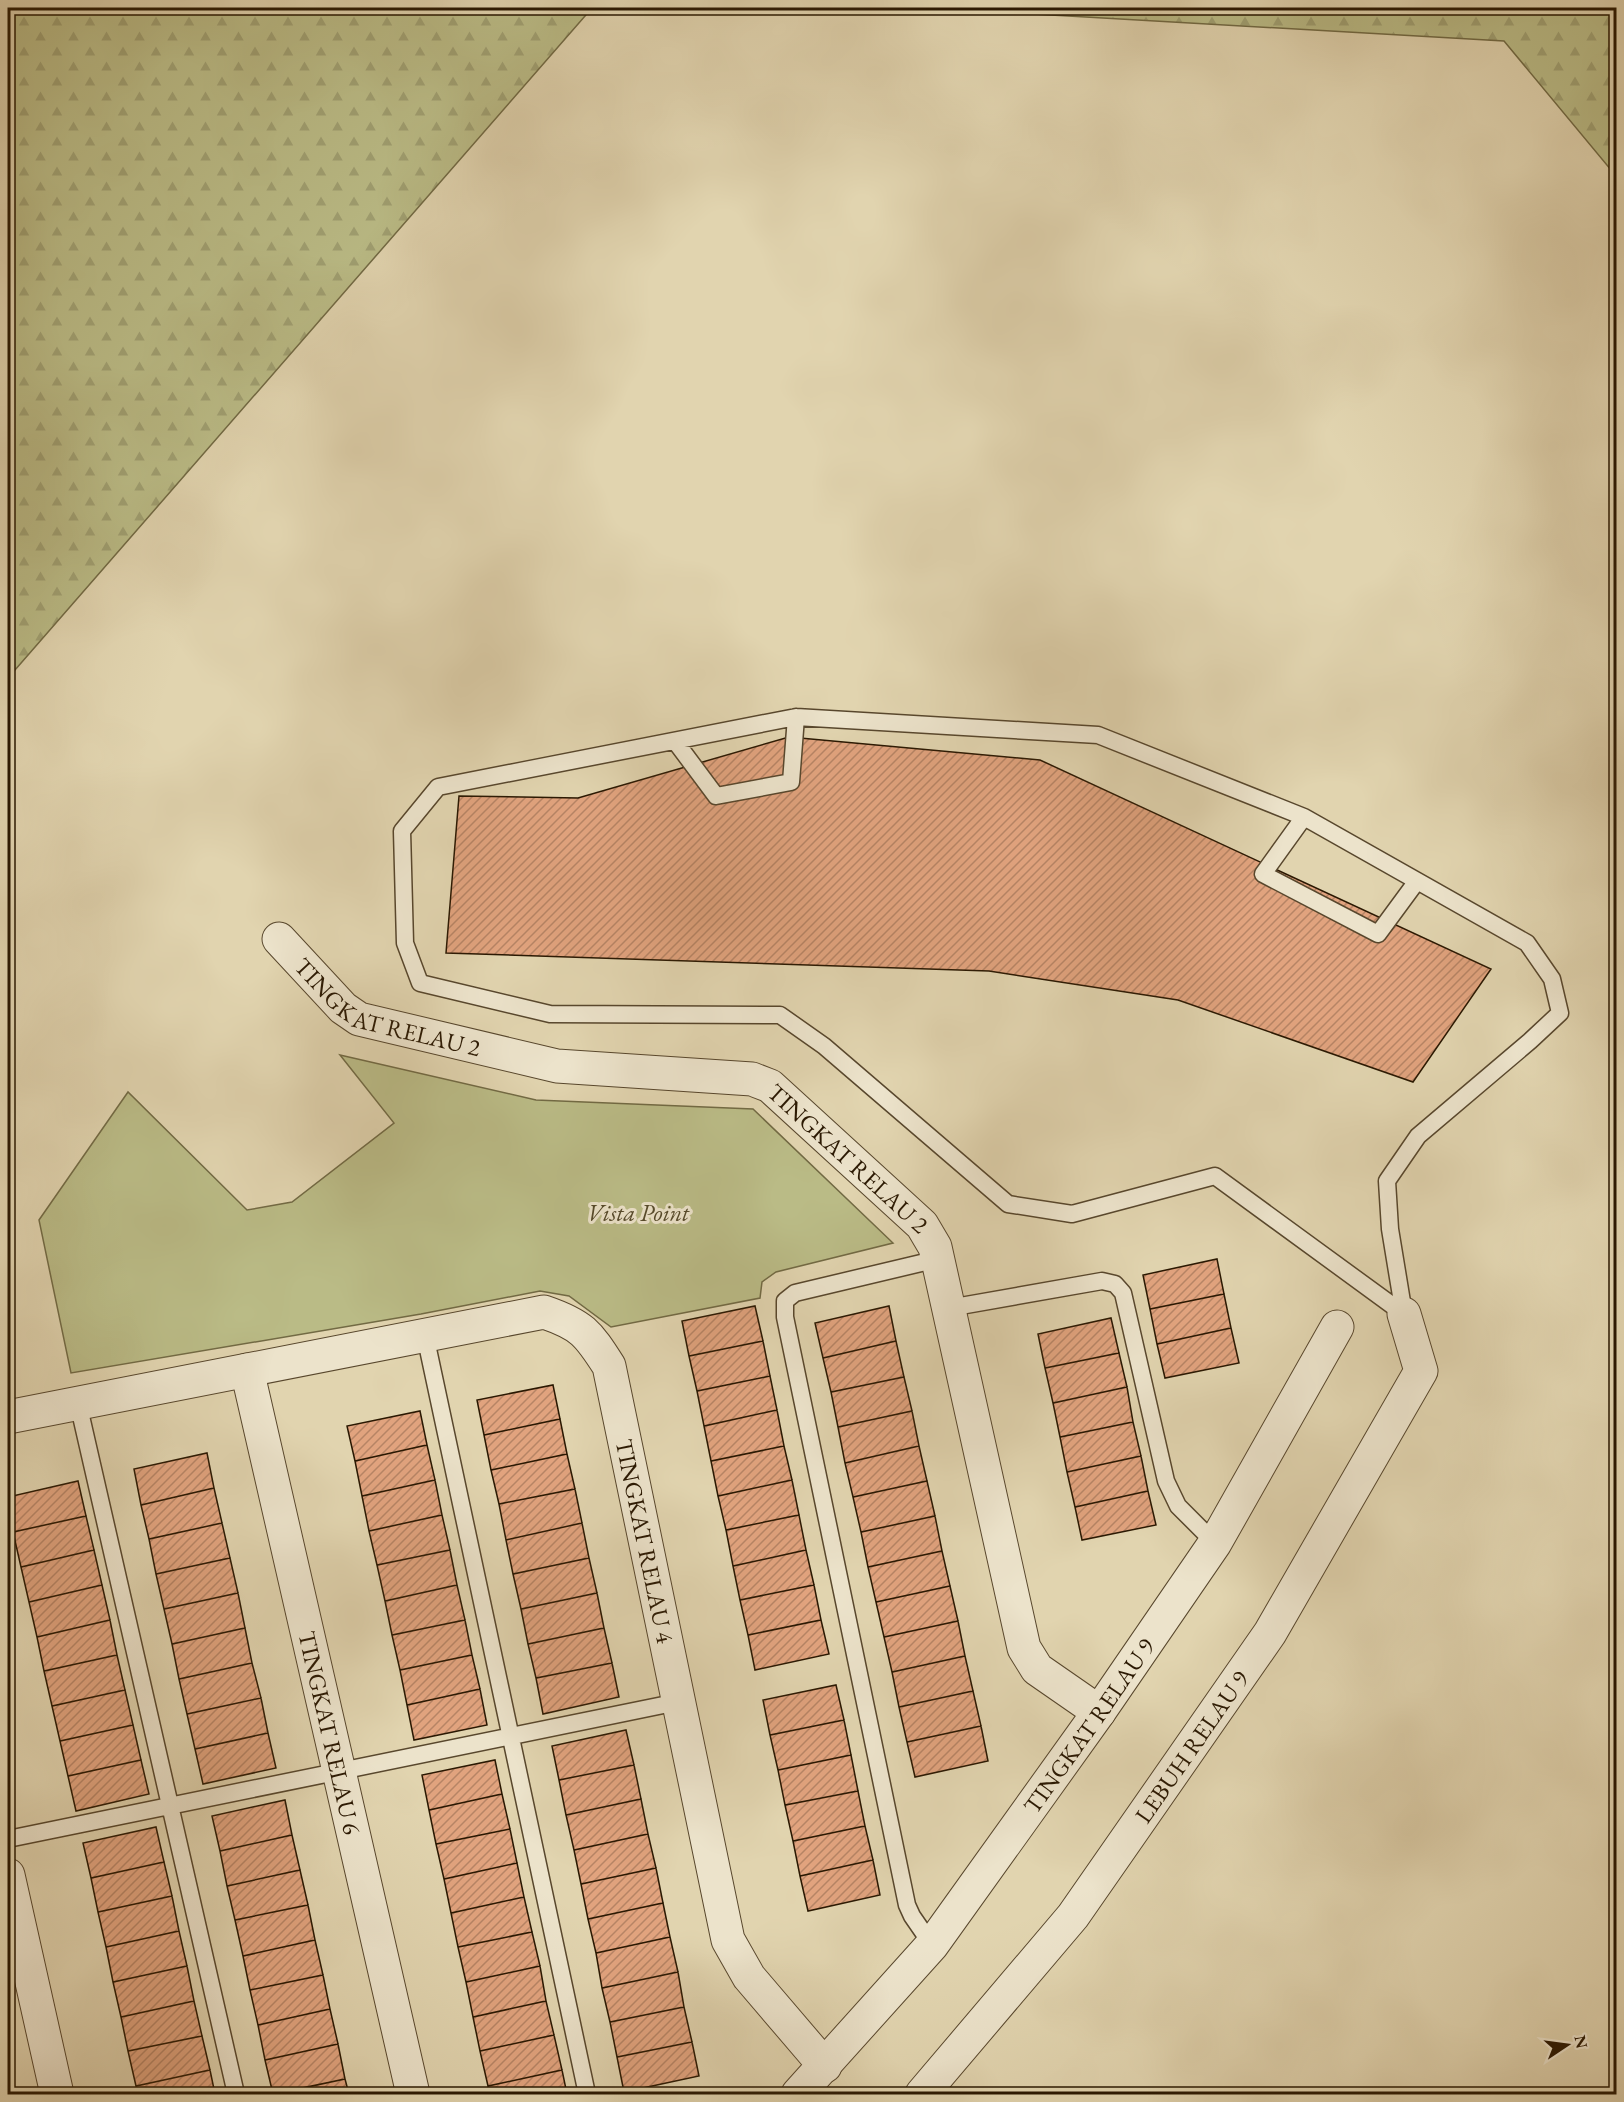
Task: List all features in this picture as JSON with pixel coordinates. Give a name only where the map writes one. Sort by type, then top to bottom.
[{"type":"street","name":"TINGKAT RELAU 2","points":[[279,939],[343,1008],[359,1019],[557,1066],[752,1079],[770,1086],[922,1225],[935,1247],[938,1259],[1024,1648],[1037,1669],[1099,1712]]},
{"type":"street","name":"TINGKAT RELAU 4","points":[[8,1417],[544,1312],[569,1321],[589,1335],[609,1366],[728,1940],[749,1977],[825,2066]]},
{"type":"street","name":"LEBUH RELAU 9","points":[[922,2094],[1073,1916],[1270,1633],[1421,1371],[1404,1314]]},
{"type":"street","name":"TINGKAT RELAU 9","points":[[798,2094],[932,1946],[1099,1712],[1215,1543],[1337,1327]]},
{"type":"street","name":"TINGKAT RELAU 6","points":[[247,1370],[412,2094]]},
{"type":"street","points":[[8,1875],[57,2094]]},
{"type":"lane","points":[[675,741],[716,796],[791,782],[796,717]]},
{"type":"lane","points":[[796,717],[1098,735],[1304,818],[1527,943],[1552,979],[1560,1013],[1418,1136],[1387,1181],[1390,1229],[1404,1314],[1215,1176],[1072,1214],[1008,1204],[824,1046],[780,1015],[550,1014],[420,983],[405,943],[402,831],[438,787],[796,717]]},
{"type":"lane","points":[[1304,818],[1263,874],[1378,934],[1417,881]]},
{"type":"lane","points":[[932,1946],[912,1916],[908,1905],[785,1317],[785,1300],[795,1293],[938,1259]]},
{"type":"lane","points":[[949,1308],[1102,1281],[1114,1284],[1123,1293],[1166,1481],[1178,1506],[1215,1543]]},
{"type":"lane","points":[[425,1335],[587,2094]]},
{"type":"lane","points":[[78,1403],[236,2094]]},
{"type":"lane","points":[[8,1839],[678,1702]]},
{"type":"green space","points":[[8,8],[592,8],[8,678]]},
{"type":"green space","points":[[928,8],[1616,8],[1616,176],[1504,41]]},
{"type":"green space","name":"Vista Point","points":[[340,1055],[536,1100],[753,1109],[893,1243],[776,1272],[762,1282],[760,1298],[611,1327],[569,1296],[540,1291],[421,1314],[71,1373],[39,1220],[128,1092],[247,1210],[292,1202],[394,1123]]},
{"type":"building","points":[[789,737],[1040,760],[1491,969],[1413,1082],[1178,1000],[989,971],[446,953],[459,796],[578,798]]},
{"type":"building","points":[[1217,1259],[1224,1294],[1150,1309],[1143,1275]]},
{"type":"building","points":[[1224,1294],[1231,1328],[1157,1344],[1150,1309]]},
{"type":"building","points":[[755,1306],[763,1341],[689,1356],[682,1321]]},
{"type":"building","points":[[889,1306],[896,1341],[823,1358],[815,1323]]},
{"type":"building","points":[[1111,1318],[1119,1353],[1045,1368],[1038,1334]]},
{"type":"building","points":[[1231,1328],[1239,1363],[1165,1378],[1157,1344]]},
{"type":"building","points":[[763,1341],[770,1376],[697,1391],[689,1356]]},
{"type":"building","points":[[896,1341],[904,1377],[831,1392],[823,1358]]},
{"type":"building","points":[[1119,1353],[1127,1387],[1053,1403],[1045,1368]]},
{"type":"building","points":[[770,1376],[777,1410],[704,1426],[697,1391]]},
{"type":"building","points":[[904,1377],[912,1411],[838,1427],[831,1392]]},
{"type":"building","points":[[553,1385],[560,1419],[484,1435],[477,1400]]},
{"type":"building","points":[[1127,1387],[1133,1422],[1060,1437],[1053,1403]]},
{"type":"building","points":[[777,1410],[784,1446],[711,1461],[704,1426]]},
{"type":"building","points":[[420,1411],[427,1445],[355,1461],[347,1426]]},
{"type":"building","points":[[912,1411],[919,1446],[845,1463],[838,1427]]},
{"type":"building","points":[[560,1419],[567,1454],[491,1470],[484,1435]]},
{"type":"building","points":[[1133,1422],[1141,1456],[1067,1472],[1060,1437]]},
{"type":"building","points":[[427,1445],[435,1480],[362,1496],[355,1461]]},
{"type":"building","points":[[784,1446],[792,1480],[718,1496],[711,1461]]},
{"type":"building","points":[[919,1446],[927,1481],[853,1497],[845,1463]]},
{"type":"building","points":[[207,1453],[214,1488],[141,1505],[134,1469]]},
{"type":"building","points":[[567,1454],[575,1489],[499,1504],[491,1470]]},
{"type":"building","points":[[1141,1456],[1148,1491],[1075,1507],[1067,1472]]},
{"type":"building","points":[[435,1480],[442,1515],[369,1531],[362,1496]]},
{"type":"building","points":[[792,1480],[799,1515],[726,1530],[718,1496]]},
{"type":"building","points":[[78,1481],[86,1516],[13,1532],[8,1497]]},
{"type":"building","points":[[927,1481],[935,1516],[861,1532],[853,1497]]},
{"type":"building","points":[[214,1488],[222,1523],[149,1539],[141,1505]]},
{"type":"building","points":[[575,1489],[582,1523],[506,1540],[499,1504]]},
{"type":"building","points":[[1148,1491],[1156,1525],[1082,1540],[1075,1507]]},
{"type":"building","points":[[442,1515],[450,1550],[377,1565],[369,1531]]},
{"type":"building","points":[[799,1515],[806,1550],[733,1566],[726,1530]]},
{"type":"building","points":[[86,1516],[94,1550],[21,1567],[13,1532]]},
{"type":"building","points":[[935,1516],[942,1551],[868,1567],[861,1532]]},
{"type":"building","points":[[222,1523],[230,1558],[156,1574],[149,1539]]},
{"type":"building","points":[[582,1523],[589,1558],[513,1574],[506,1540]]},
{"type":"building","points":[[94,1550],[102,1585],[29,1602],[21,1567]]},
{"type":"building","points":[[450,1550],[457,1585],[385,1601],[377,1565]]},
{"type":"building","points":[[806,1550],[814,1585],[740,1600],[733,1566]]},
{"type":"building","points":[[942,1551],[950,1586],[876,1602],[868,1567]]},
{"type":"building","points":[[230,1558],[238,1593],[164,1609],[156,1574]]},
{"type":"building","points":[[589,1558],[597,1593],[521,1609],[513,1574]]},
{"type":"building","points":[[102,1585],[110,1620],[37,1637],[29,1602]]},
{"type":"building","points":[[457,1585],[465,1620],[392,1635],[385,1601]]},
{"type":"building","points":[[814,1585],[821,1620],[748,1635],[740,1600]]},
{"type":"building","points":[[950,1586],[958,1621],[884,1637],[876,1602]]},
{"type":"building","points":[[238,1593],[245,1628],[172,1644],[164,1609]]},
{"type":"building","points":[[597,1593],[604,1628],[528,1644],[521,1609]]},
{"type":"building","points":[[110,1620],[117,1655],[44,1671],[37,1637]]},
{"type":"building","points":[[465,1620],[472,1655],[400,1670],[392,1635]]},
{"type":"building","points":[[821,1620],[829,1654],[755,1670],[748,1635]]},
{"type":"building","points":[[958,1621],[965,1656],[892,1672],[884,1637]]},
{"type":"building","points":[[245,1628],[252,1663],[179,1679],[172,1644]]},
{"type":"building","points":[[604,1628],[612,1663],[536,1678],[528,1644]]},
{"type":"building","points":[[117,1655],[125,1690],[52,1706],[44,1671]]},
{"type":"building","points":[[472,1655],[480,1689],[407,1705],[400,1670]]},
{"type":"building","points":[[965,1656],[973,1691],[899,1707],[892,1672]]},
{"type":"building","points":[[252,1663],[261,1698],[187,1714],[179,1679]]},
{"type":"building","points":[[612,1663],[619,1697],[543,1714],[536,1678]]},
{"type":"building","points":[[836,1685],[844,1720],[770,1735],[763,1700]]},
{"type":"building","points":[[480,1689],[487,1725],[414,1740],[407,1705]]},
{"type":"building","points":[[125,1690],[133,1725],[60,1741],[52,1706]]},
{"type":"building","points":[[973,1691],[981,1726],[907,1742],[899,1707]]},
{"type":"building","points":[[261,1698],[268,1733],[195,1749],[187,1714]]},
{"type":"building","points":[[844,1720],[851,1755],[778,1770],[770,1735]]},
{"type":"building","points":[[133,1725],[141,1760],[68,1776],[60,1741]]},
{"type":"building","points":[[981,1726],[988,1761],[915,1777],[907,1742]]},
{"type":"building","points":[[626,1730],[634,1765],[559,1780],[552,1746]]},
{"type":"building","points":[[268,1733],[276,1768],[203,1784],[195,1749]]},
{"type":"building","points":[[851,1755],[858,1791],[785,1805],[778,1770]]},
{"type":"building","points":[[141,1760],[149,1794],[76,1811],[68,1776]]},
{"type":"building","points":[[495,1760],[502,1794],[429,1810],[422,1775]]},
{"type":"building","points":[[634,1765],[641,1799],[566,1815],[559,1780]]},
{"type":"building","points":[[858,1791],[865,1826],[793,1841],[785,1805]]},
{"type":"building","points":[[502,1794],[510,1829],[436,1844],[429,1810]]},
{"type":"building","points":[[641,1799],[648,1834],[574,1850],[566,1815]]},
{"type":"building","points":[[285,1800],[292,1835],[220,1851],[212,1816]]},
{"type":"building","points":[[865,1826],[873,1860],[800,1876],[793,1841]]},
{"type":"building","points":[[156,1827],[164,1862],[91,1878],[83,1843]]},
{"type":"building","points":[[510,1829],[517,1863],[444,1879],[436,1844]]},
{"type":"building","points":[[648,1834],[656,1868],[581,1884],[574,1850]]},
{"type":"building","points":[[292,1835],[300,1870],[227,1886],[220,1851]]},
{"type":"building","points":[[873,1860],[880,1895],[808,1911],[800,1876]]},
{"type":"building","points":[[164,1862],[172,1896],[98,1912],[91,1878]]},
{"type":"building","points":[[517,1863],[524,1897],[451,1913],[444,1879]]},
{"type":"building","points":[[656,1868],[663,1903],[588,1919],[581,1884]]},
{"type":"building","points":[[300,1870],[308,1905],[235,1920],[227,1886]]},
{"type":"building","points":[[172,1896],[179,1931],[106,1947],[98,1912]]},
{"type":"building","points":[[524,1897],[532,1932],[458,1947],[451,1913]]},
{"type":"building","points":[[663,1903],[670,1937],[596,1953],[588,1919]]},
{"type":"building","points":[[308,1905],[315,1940],[243,1956],[235,1920]]},
{"type":"building","points":[[179,1931],[187,1966],[113,1982],[106,1947]]},
{"type":"building","points":[[532,1932],[540,1966],[466,1982],[458,1947]]},
{"type":"building","points":[[670,1937],[678,1972],[602,1988],[596,1953]]},
{"type":"building","points":[[315,1940],[323,1975],[250,1990],[243,1956]]},
{"type":"building","points":[[187,1966],[194,2001],[121,2017],[113,1982]]},
{"type":"building","points":[[540,1966],[546,2001],[473,2017],[466,1982]]},
{"type":"building","points":[[678,1972],[684,2007],[610,2022],[602,1988]]},
{"type":"building","points":[[323,1975],[330,2009],[258,2025],[250,1990]]},
{"type":"building","points":[[194,2001],[202,2036],[128,2051],[121,2017]]},
{"type":"building","points":[[546,2001],[554,2035],[480,2051],[473,2017]]},
{"type":"building","points":[[684,2007],[692,2042],[617,2057],[610,2022]]},
{"type":"building","points":[[330,2009],[338,2044],[265,2060],[258,2025]]},
{"type":"building","points":[[554,2035],[562,2070],[488,2086],[480,2051]]},
{"type":"building","points":[[202,2036],[210,2070],[136,2086],[128,2051]]},
{"type":"building","points":[[692,2042],[699,2076],[624,2092],[617,2057]]},
{"type":"building","points":[[338,2044],[345,2079],[273,2094],[265,2060]]},
{"type":"building","points":[[210,2070],[215,2094],[138,2094],[136,2086]]},
{"type":"building","points":[[562,2070],[567,2094],[489,2094],[488,2086]]},
{"type":"building","points":[[345,2079],[349,2094],[275,2094]]}]
